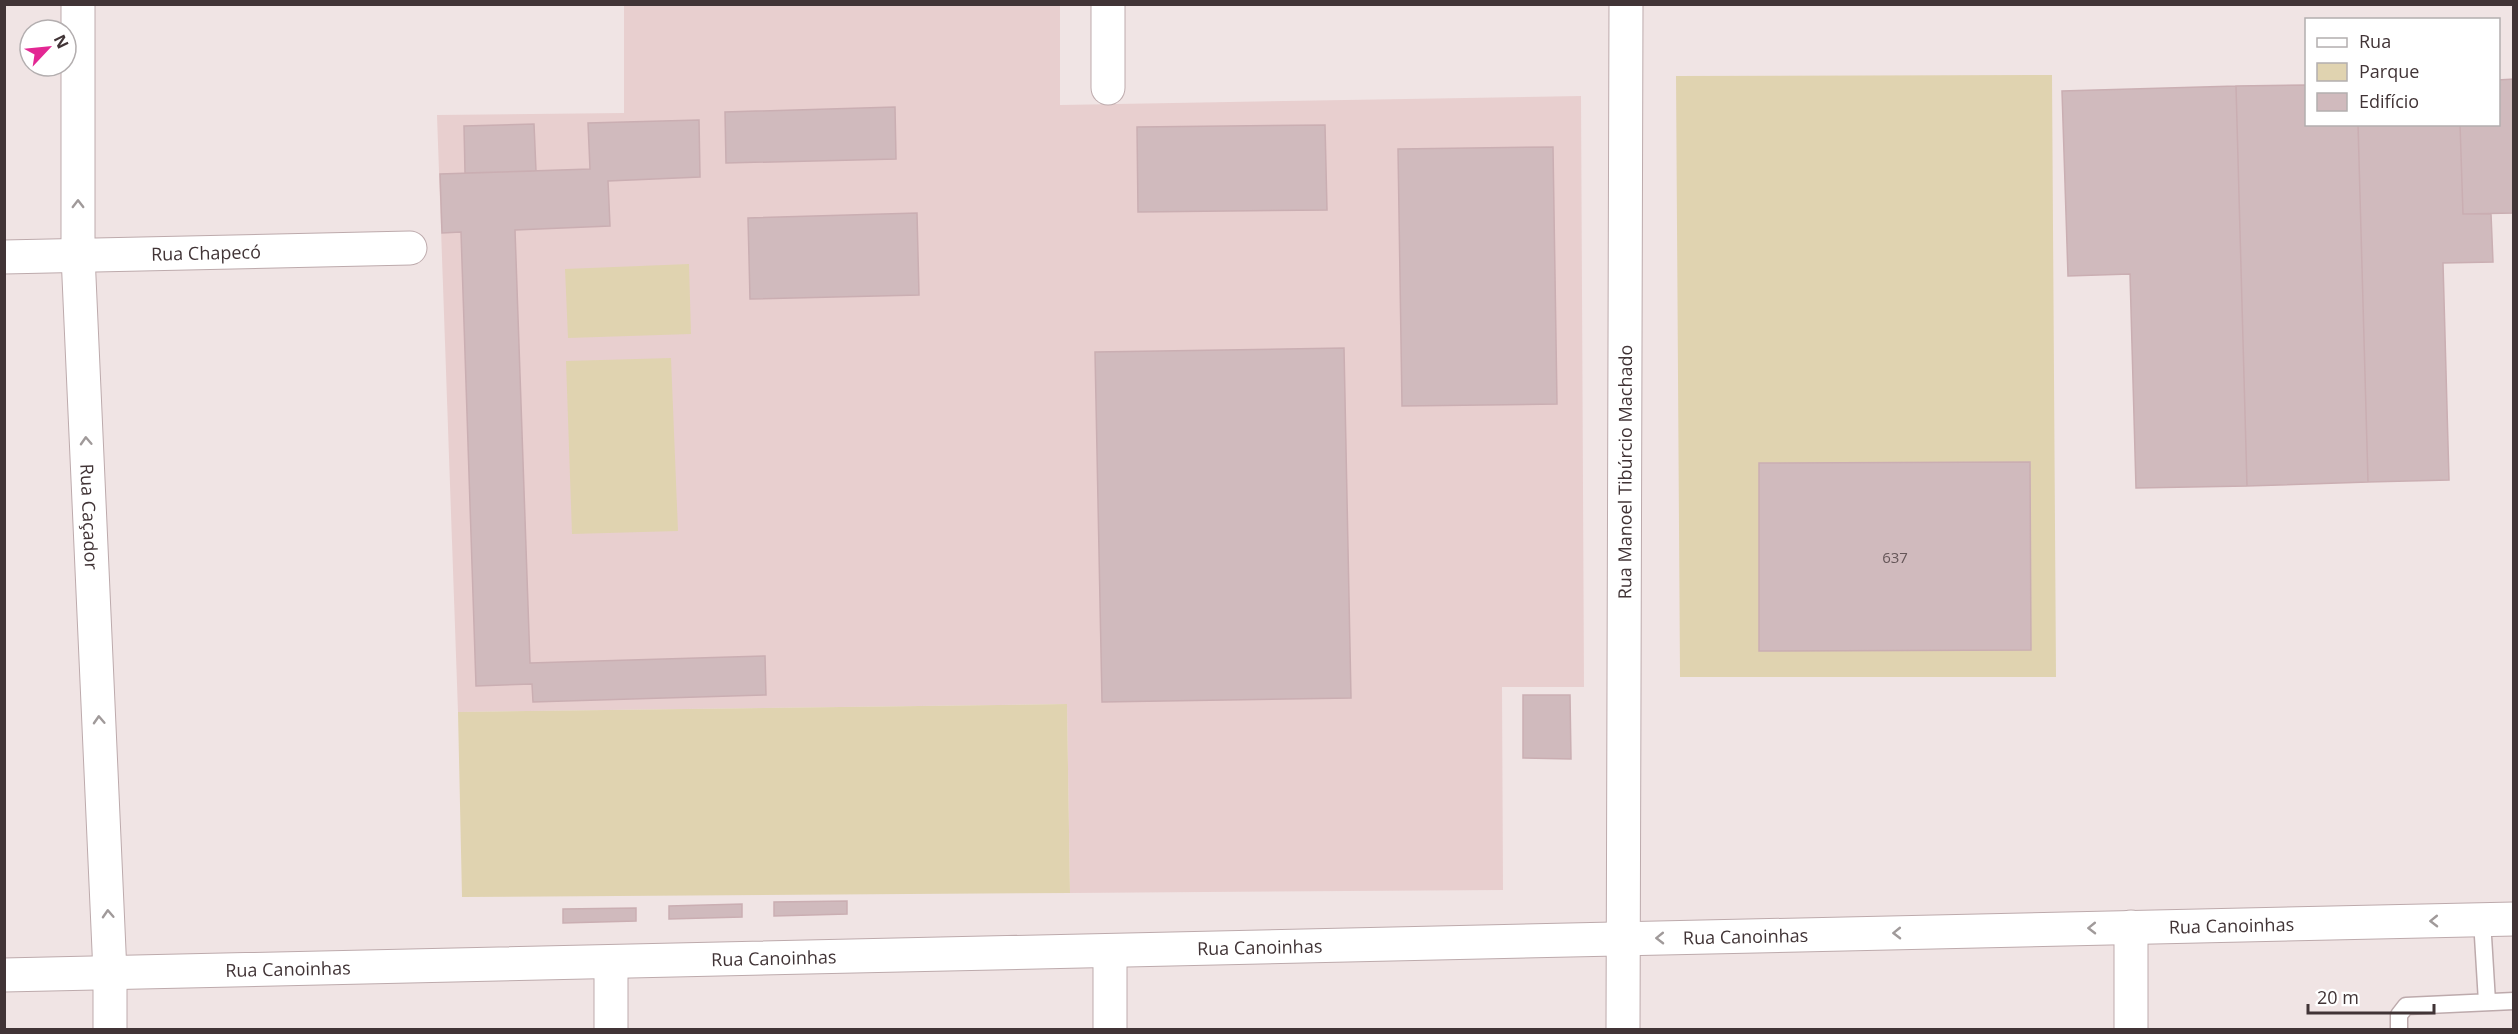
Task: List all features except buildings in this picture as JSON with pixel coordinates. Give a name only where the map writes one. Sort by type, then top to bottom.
[{"type":"street","name":"Rua Caçador","points":[[78,4],[78,255],[110,973],[110,1029]]},
{"type":"street","points":[[1108,4],[1108,88]]},
{"type":"street","name":"Rua Manoel Tibúrcio Machado","points":[[1623,1029],[1626,4]]},
{"type":"street","name":"Rua Chapecó","points":[[4,257],[410,248]]},
{"type":"street","name":"Rua Canoinhas","points":[[4,975],[2498,920]]},
{"type":"street","points":[[2131,927],[2131,1029]]},
{"type":"street","points":[[1110,951],[1110,1029]]},
{"type":"street","points":[[611,962],[611,1029]]},
{"type":"lane","points":[[2487,1002],[2498,920]]},
{"type":"lane","points":[[2400,1029],[2399,1015],[2406,1006],[2514,1001]]},
{"type":"shaded area","points":[[624,4],[1060,5],[1060,105],[1581,96],[1584,687],[1502,687],[1503,890],[1070,893],[1067,704],[458,712],[437,115],[624,113]]},
{"type":"green space","points":[[2052,75],[2056,677],[1680,677],[1676,76]]},
{"type":"green space","points":[[689,264],[691,334],[568,338],[565,269]]},
{"type":"green space","points":[[671,358],[678,531],[572,534],[566,361]]},
{"type":"green space","points":[[1067,704],[1070,893],[462,897],[458,712]]}]
